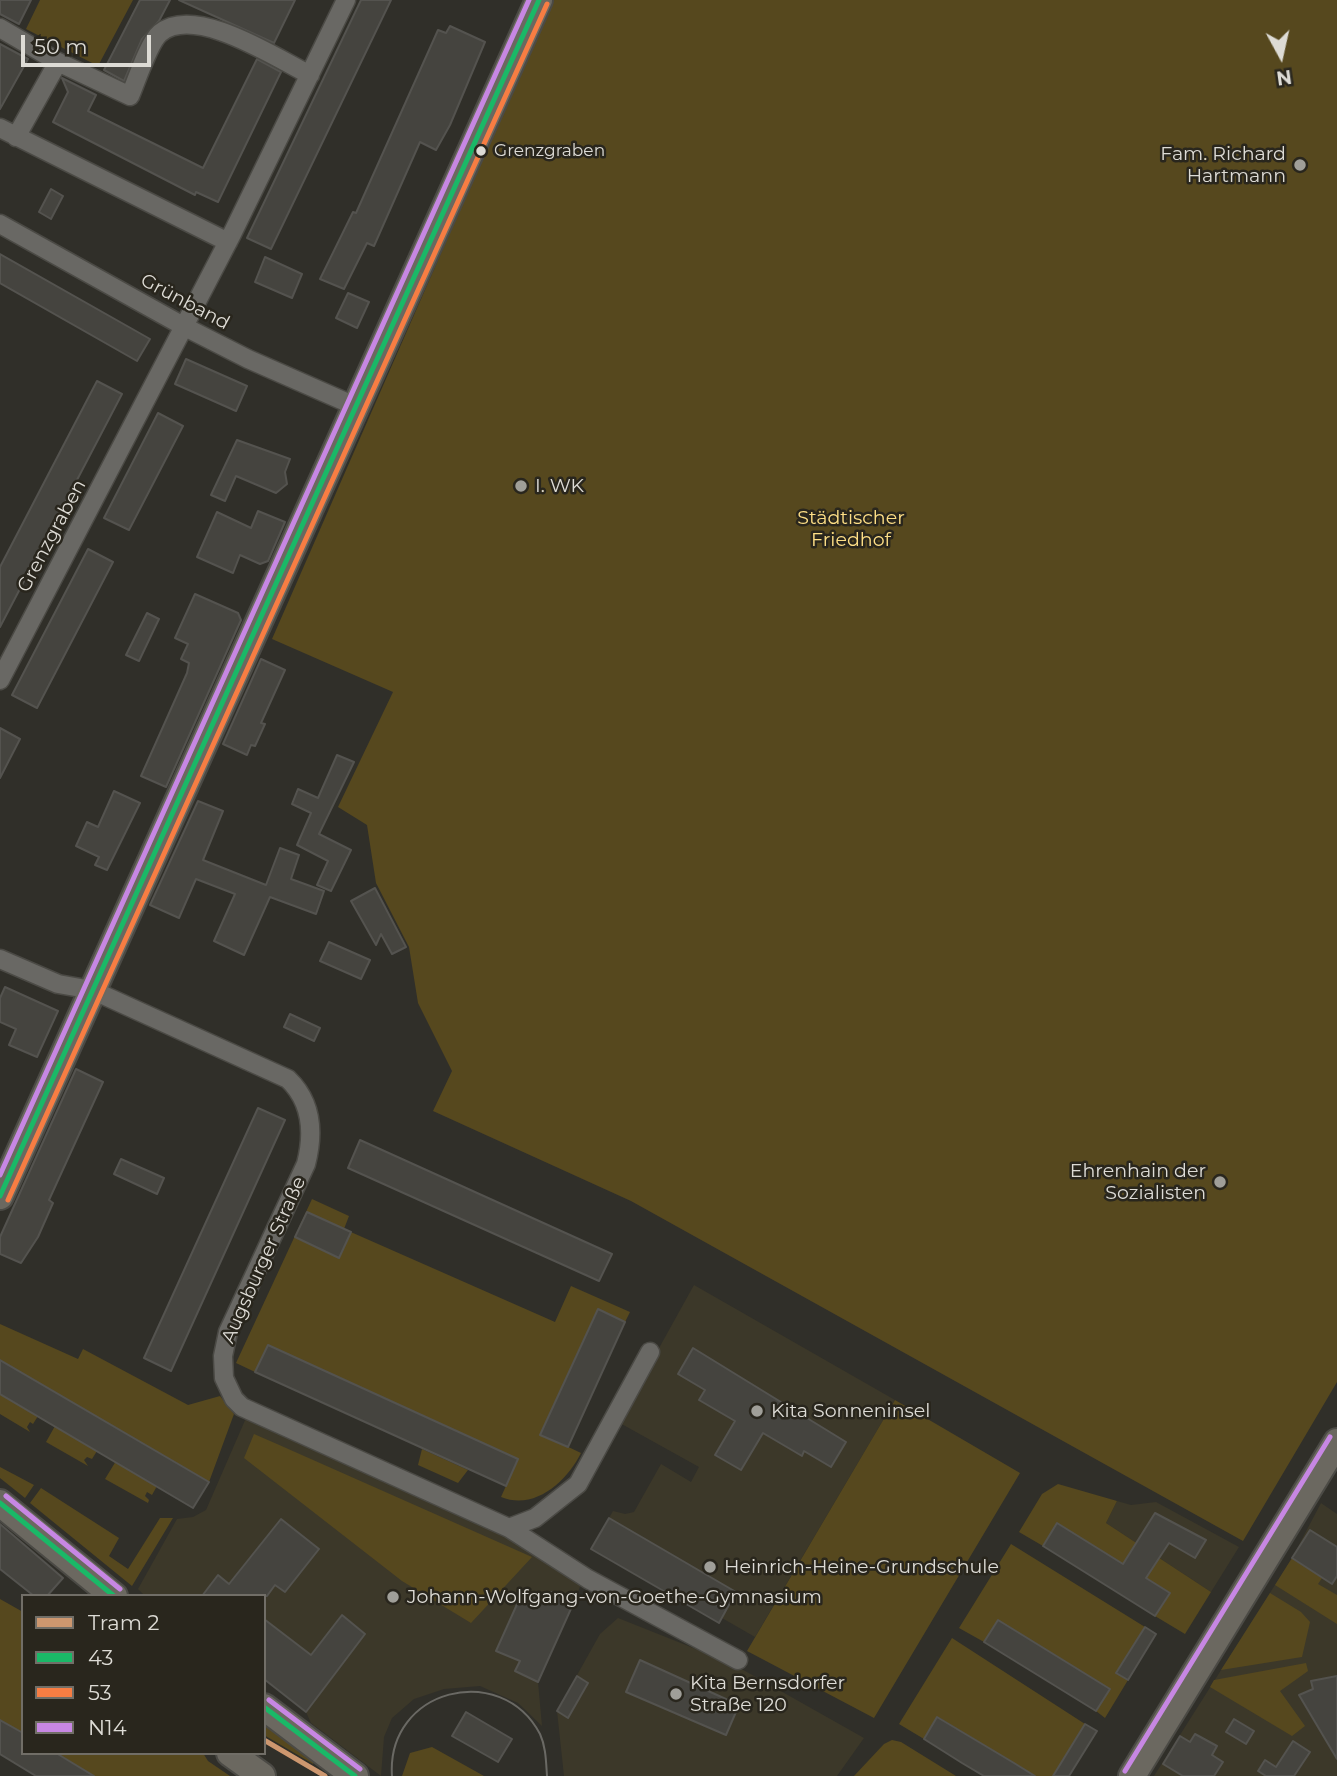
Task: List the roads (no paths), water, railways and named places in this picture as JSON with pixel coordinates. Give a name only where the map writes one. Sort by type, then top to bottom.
[{"type":"street","name":"Grenzgraben","points":[[0,680],[185,327],[346,0]]},
{"type":"street","points":[[0,1196],[539,0]]},
{"type":"street","points":[[0,28],[58,62],[130,96],[159,34],[178,23],[212,27],[310,75]]},
{"type":"street","points":[[58,62],[8,132],[228,242]]},
{"type":"street","name":"Grünband","points":[[0,224],[185,327],[262,366],[355,406]]},
{"type":"street","name":"Augsburger Straße","points":[[0,959],[58,985],[92,990],[288,1079],[299,1089],[307,1105],[310,1149],[306,1164],[228,1332],[222,1365],[224,1378],[234,1399],[242,1407],[509,1528],[588,1579],[738,1660]]},
{"type":"street","points":[[509,1528],[535,1518],[578,1484],[650,1352]]},
{"type":"street","points":[[1132,1776],[1337,1442]]},
{"type":"street","points":[[0,1503],[112,1594]]},
{"type":"street","points":[[266,1709],[355,1776]]},
{"type":"street","points":[[233,1755],[262,1776]]},
{"type":"tram line","points":[[392,1776],[395,1746],[407,1722],[426,1705],[449,1695],[474,1692],[500,1697],[522,1711],[542,1739],[547,1776]]},
{"type":"tram line","name":"2","points":[[266,1741],[325,1776]]},
{"type":"place","name":"Grenzgraben","points":[[481,151]]},
{"type":"place","name":"Fam. Richard Hartmann","points":[[1300,165]]},
{"type":"place","name":"I. WK","points":[[521,486]]},
{"type":"place","name":"Ehrenhain der Sozialisten","points":[[1220,1182]]},
{"type":"place","name":"Kita Sonneninsel","points":[[757,1411]]},
{"type":"place","name":"Heinrich-Heine-Grundschule","points":[[710,1567]]},
{"type":"place","name":"Johann-Wolfgang-von-Goethe-Gymnasium","points":[[393,1597]]},
{"type":"place","name":"Kita Bernsdorfer Straße 120","points":[[676,1694]]},
{"type":"park label","name":"Städtischer Friedhof","points":[[851,529]]}]
